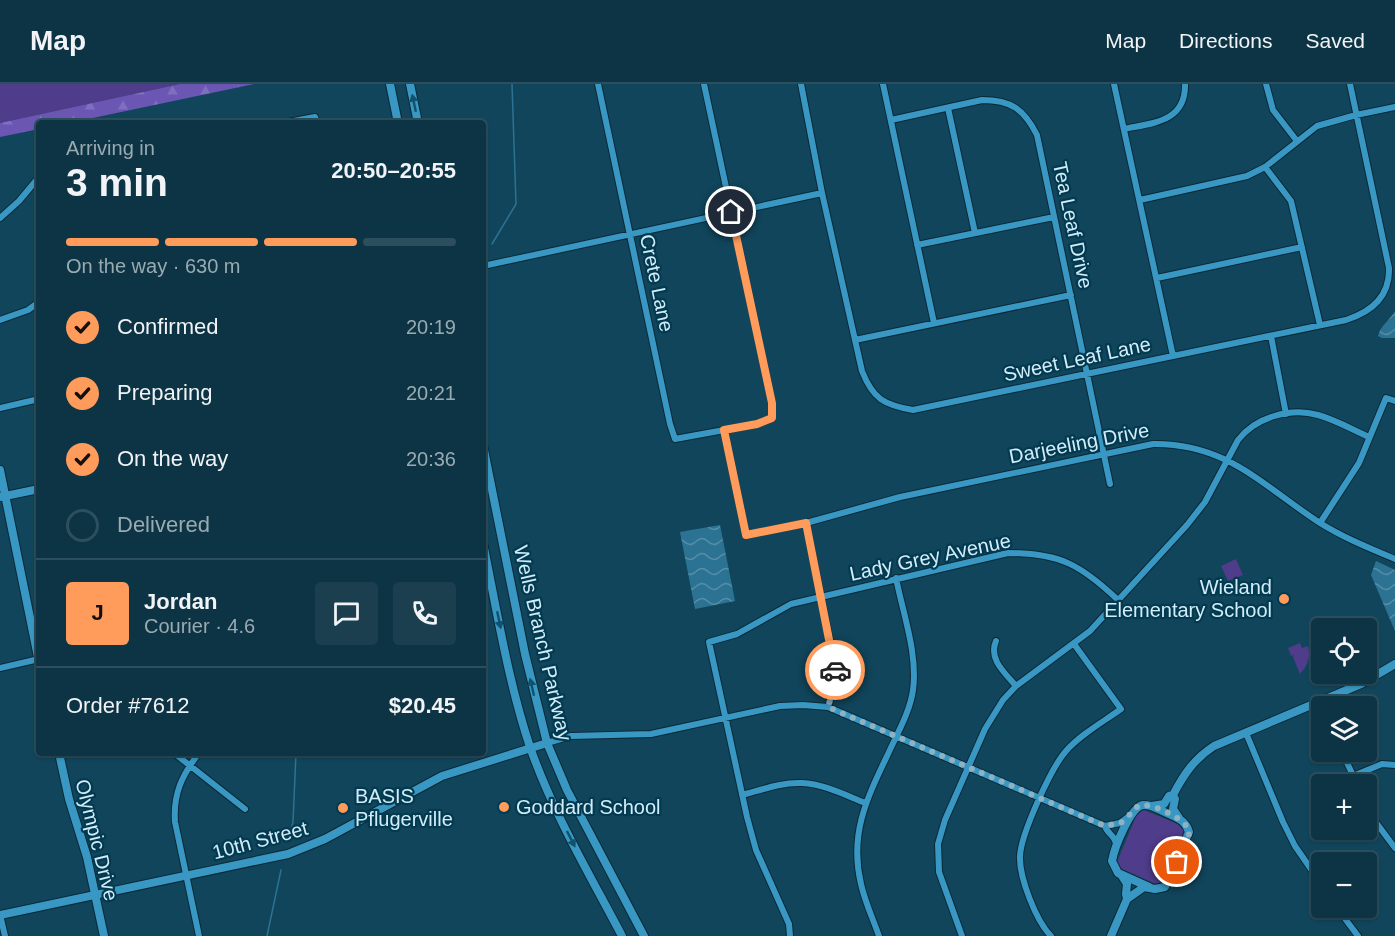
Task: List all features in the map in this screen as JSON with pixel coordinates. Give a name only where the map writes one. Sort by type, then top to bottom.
[{"type":"street","points":[[390,84],[397,120]]},
{"type":"street","points":[[410,84],[417,120]]},
{"type":"street","name":"Crete Lane","points":[[598,84],[675,439],[724,430]]},
{"type":"street","points":[[704,84],[772,403],[772,418],[757,424],[724,430]]},
{"type":"street","name":"Sweet Leaf Lane","points":[[801,84],[822,193],[862,371],[868,388],[878,398],[892,406],[913,410],[1346,320],[1367,312],[1384,293],[1389,277],[1387,255],[1350,84]]},
{"type":"street","points":[[883,84],[934,323]]},
{"type":"street","points":[[1114,84],[1173,356]]},
{"type":"street","points":[[1124,129],[1170,117],[1182,103],[1185,84]]},
{"type":"street","points":[[1266,84],[1274,110],[1297,141]]},
{"type":"street","name":"Tea Leaf Drive","points":[[891,120],[982,100],[997,100],[1023,112],[1037,135],[1110,483]]},
{"type":"street","points":[[1140,200],[1247,176],[1265,167],[1317,126],[1395,107]]},
{"type":"street","points":[[948,108],[975,233]]},
{"type":"street","points":[[1265,167],[1291,201],[1320,325]]},
{"type":"street","points":[[0,218],[19,201],[36,181]]},
{"type":"street","points":[[486,265],[822,193]]},
{"type":"street","points":[[917,245],[1054,217]]},
{"type":"street","points":[[1157,278],[1302,247]]},
{"type":"street","points":[[855,340],[1071,295]]},
{"type":"street","points":[[0,320],[28,310],[36,304]]},
{"type":"street","points":[[1271,336],[1286,414]]},
{"type":"street","points":[[1320,522],[1353,474],[1386,398],[1395,401]]},
{"type":"street","points":[[0,408],[36,400]]},
{"type":"street","points":[[962,936],[939,872],[940,832],[993,714],[1016,686],[1090,631],[1187,525],[1205,502],[1227,459],[1245,431],[1257,422],[1286,414],[1315,414],[1369,437]]},
{"type":"street","name":"Darjeeling Drive","points":[[724,430],[746,535],[806,523],[900,497],[1154,444],[1172,444],[1201,449],[1227,459],[1348,539],[1395,559]]},
{"type":"street","name":"Wells Branch Parkway","points":[[486,460],[525,654],[548,743],[567,790],[644,936]]},
{"type":"street","points":[[0,470],[3,496],[36,646]]},
{"type":"street","points":[[3,496],[36,490]]},
{"type":"street","points":[[806,523],[835,667],[833,690],[828,707]]},
{"type":"street","name":"Lady Grey Avenue","points":[[726,717],[710,642],[737,634],[791,604],[1008,553],[1034,553],[1058,558],[1095,578],[1118,600]]},
{"type":"street","name":"Wells Branch Parkway","points":[[486,557],[519,711],[530,748],[555,807],[622,936]]},
{"type":"street","points":[[879,936],[861,886],[856,857],[858,830],[865,803],[910,701],[914,679],[914,662],[896,578]]},
{"type":"street","points":[[996,641],[993,649],[995,660],[1016,686]]},
{"type":"street","points":[[1051,936],[1041,923],[1023,879],[1020,867],[1021,845],[1056,766],[1067,749],[1121,709],[1074,644]]},
{"type":"street","points":[[0,668],[36,661]]},
{"type":"street","points":[[1337,696],[1377,676],[1395,664]]},
{"type":"street","points":[[548,743],[571,736],[651,734],[780,706],[828,707],[1105,826],[1120,823],[1139,806],[1164,804],[1169,796],[1173,795],[1186,770],[1214,746],[1311,708]]},
{"type":"street","points":[[726,717],[756,850],[789,924],[790,936]]},
{"type":"street","points":[[1246,733],[1283,822],[1311,869]]},
{"type":"street","name":"10th Street","points":[[0,915],[276,857],[310,846],[442,776],[548,743]]},
{"type":"street","name":"Olympic Drive","points":[[60,756],[69,799],[87,857],[104,936]]},
{"type":"street","points":[[178,756],[244,808]]},
{"type":"street","points":[[196,756],[177,788],[174,807],[199,936]]},
{"type":"street","points":[[1358,774],[1382,764],[1395,765]]},
{"type":"street","points":[[742,795],[783,785],[803,783],[824,787],[865,803]]},
{"type":"street","points":[[1173,795],[1175,799],[1173,809],[1180,819]]},
{"type":"street","points":[[1127,899],[1132,897],[1139,888],[1160,888],[1168,882],[1188,837],[1186,824],[1152,806]]},
{"type":"street","points":[[1130,815],[1112,861],[1115,871],[1149,887]]},
{"type":"street","points":[[1377,824],[1395,848]]},
{"type":"street","points":[[1105,826],[1106,831],[1114,837],[1116,848]]},
{"type":"street","points":[[1111,936],[1127,899],[1127,884],[1120,874]]},
{"type":"street","points":[[0,915],[4,936]]},
{"type":"street","points":[[1345,918],[1358,936]]},
{"type":"shaded area","points":[[0,84],[180,84],[0,123]]},
{"type":"shaded area","points":[[1236,559],[1243,575],[1228,581],[1221,566]]},
{"type":"shaded area","points":[[1300,643],[1302,648],[1308,646],[1309,657],[1300,674],[1294,655],[1291,656],[1288,648]]},
{"type":"shaded area","points":[[1144,810],[1178,824],[1184,831],[1162,882],[1156,884],[1120,868],[1117,862],[1137,814]]},
{"type":"green space","points":[[180,84],[254,84],[83,120],[36,120],[36,130],[0,137],[0,123]]},
{"type":"water","points":[[1395,311],[1395,338],[1378,336],[1381,329]]},
{"type":"water","points":[[720,525],[735,601],[695,609],[680,532]]},
{"type":"water","points":[[1376,561],[1395,570],[1395,631],[1371,575]]},
{"type":"waterway","points":[[492,244],[516,204],[512,84]]},
{"type":"waterway","points":[[289,838],[293,822],[296,756]]},
{"type":"waterway","points":[[267,936],[281,870]]},
{"type":"way so far","points":[[835,670],[828,707],[978,772],[1105,826],[1120,823],[1135,808],[1143,805],[1152,806],[1182,820],[1189,832],[1177,862]]},
{"type":"place","name":"Wieland Elementary School","points":[[1284,599]]},
{"type":"place","name":"Goddard School","points":[[504,807]]},
{"type":"place","name":"BASIS Pflugerville","points":[[343,808]]},
{"type":"route","points":[[731,212],[772,403],[772,418],[757,424],[724,430],[746,535],[806,523],[835,670]]}]
